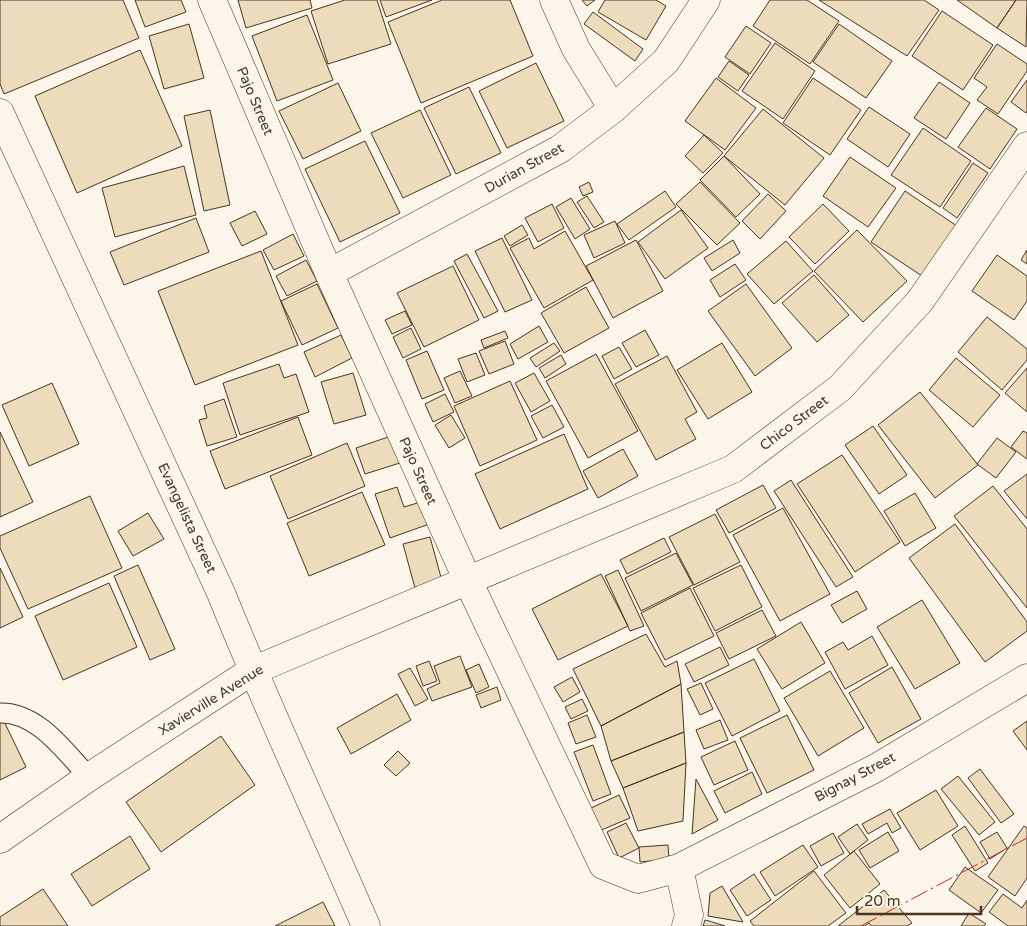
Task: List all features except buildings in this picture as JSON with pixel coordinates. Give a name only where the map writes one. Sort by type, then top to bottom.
[{"type":"street","name":"Pajo Street","points":[[212,0],[329,273],[468,581],[603,865],[638,879],[679,868]]},
{"type":"street","points":[[554,0],[576,49],[612,109]]},
{"type":"street","name":"Durian Street","points":[[329,273],[560,149],[612,109],[666,61],[706,0]]},
{"type":"street","name":"Evangelista Street","points":[[0,113],[217,584],[252,671],[366,926]]},
{"type":"street","name":"Chico Street","points":[[468,581],[733,469],[840,388],[920,301],[1027,146]]},
{"type":"street","name":"Xavierville Avenue","points":[[0,840],[89,777],[252,671],[468,581]]},
{"type":"street","name":"Bignay Street","points":[[679,868],[876,768],[1027,678]]},
{"type":"street","points":[[679,868],[689,915],[686,926]]},
{"type":"lane","points":[[0,713],[20,715],[35,723],[89,777]]},
{"type":"power","points":[[861,926],[1027,838]]}]
